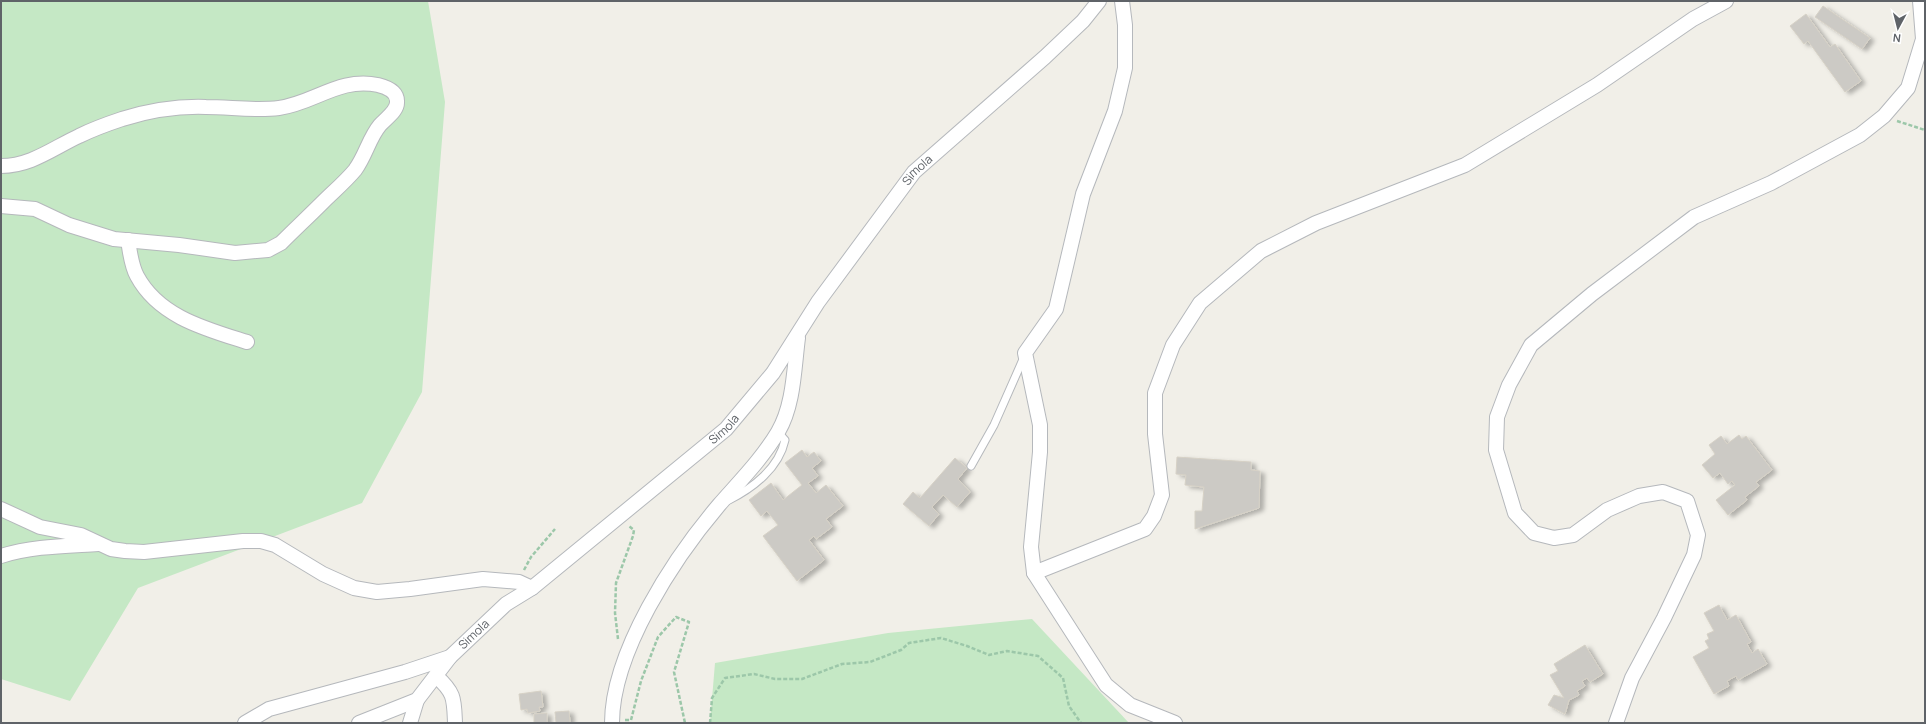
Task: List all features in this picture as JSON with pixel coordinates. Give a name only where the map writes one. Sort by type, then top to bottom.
[{"type":"street","name":"Simola","points":[[246,723],[269,709],[405,672],[450,656],[506,604],[532,588],[726,430],[773,373],[818,302],[914,172],[1045,57],[1083,21],[1099,1]]},
{"type":"street","points":[[1122,1],[1125,25],[1125,68],[1115,112],[1083,194],[1056,309],[1026,353],[1040,425],[1040,452],[1031,547],[1034,573],[1106,685],[1130,705],[1174,723]]},
{"type":"street","points":[[1034,573],[1145,528],[1154,516],[1162,495],[1155,434],[1155,393],[1173,344],[1200,304],[1261,251],[1316,223],[1465,165],[1597,86],[1693,19],[1726,1]]},
{"type":"street","points":[[1616,723],[1632,678],[1664,618],[1694,555],[1698,535],[1687,501],[1663,492],[1639,496],[1607,510],[1573,535],[1554,538],[1534,533],[1515,513],[1496,450],[1497,417],[1509,385],[1531,345],[1592,294],[1694,217],[1771,183],[1860,135],[1884,116],[1908,88],[1923,39],[1920,1]]},
{"type":"street","points":[[1,166],[14,166],[27,163],[79,136],[106,125],[162,110],[204,106],[265,110],[284,107],[338,86],[351,84],[377,85],[389,88],[396,95],[398,101],[396,108],[372,137],[368,149],[354,171],[285,239],[268,250],[235,254],[179,244],[114,239],[69,225],[35,208],[1,206]]},
{"type":"street","points":[[128,240],[131,260],[136,276],[152,297],[171,312],[199,326],[247,342]]},
{"type":"street","points":[[612,722],[615,699],[622,671],[633,640],[652,599],[701,527],[757,460],[778,432],[785,416],[790,396],[798,333]]},
{"type":"street","points":[[1,510],[40,527],[81,535],[98,544],[118,550],[144,552],[243,541],[261,541],[275,545],[323,574],[354,588],[377,592],[483,579],[519,582],[532,588]]},
{"type":"street","points":[[1,556],[14,552],[49,547],[98,544]]},
{"type":"street","points":[[410,723],[417,700],[450,656]]},
{"type":"street","points":[[436,676],[449,688],[454,702],[455,723]]},
{"type":"street","points":[[359,723],[417,700]]},
{"type":"lane","points":[[971,466],[994,425],[1026,353]]},
{"type":"path","points":[[1884,116],[1925,130]]},
{"type":"path","points":[[618,642],[615,613],[616,583],[634,530],[630,526],[625,525]]},
{"type":"path","points":[[519,582],[531,557],[555,529]]},
{"type":"path","points":[[612,722],[631,720],[641,681],[658,636],[676,617],[689,622],[674,672],[685,723]]},
{"type":"path","points":[[710,723],[712,698],[725,678],[754,674],[775,679],[802,679],[842,664],[870,662],[901,650],[910,644],[941,638],[989,655],[1007,651],[1038,656],[1063,678],[1069,706],[1081,723]]},
{"type":"green space","points":[[1,1],[428,1],[445,102],[422,392],[362,503],[138,588],[70,701],[1,679]]},
{"type":"green space","points":[[1032,619],[1129,723],[710,723],[715,663],[888,633]]},
{"type":"building","points":[[1823,6],[1870,38],[1862,49],[1815,17]]},
{"type":"building","points":[[1806,14],[1830,47],[1835,44],[1861,81],[1845,92],[1808,41],[1804,44],[1790,26]]},
{"type":"building","points":[[1739,435],[1742,439],[1746,436],[1772,470],[1756,482],[1759,486],[1745,497],[1747,500],[1728,515],[1716,500],[1735,485],[1732,481],[1728,484],[1720,473],[1713,478],[1702,465],[1715,454],[1709,445],[1721,436],[1727,444]]},
{"type":"building","points":[[802,450],[807,457],[814,452],[821,461],[812,468],[818,476],[808,483],[816,493],[826,485],[843,506],[826,519],[832,527],[816,539],[814,536],[809,540],[824,560],[797,581],[763,536],[778,525],[767,511],[761,516],[749,500],[771,483],[783,500],[802,485],[785,463]]},
{"type":"building","points":[[1177,457],[1251,462],[1251,470],[1260,471],[1259,508],[1195,529],[1195,511],[1202,511],[1204,487],[1185,485],[1186,475],[1176,474]]},
{"type":"building","points":[[955,458],[967,468],[958,479],[970,492],[957,507],[943,495],[932,507],[939,514],[929,526],[903,504],[913,492],[920,498]]},
{"type":"building","points":[[1719,605],[1727,620],[1736,615],[1751,642],[1747,644],[1752,653],[1758,649],[1767,664],[1738,680],[1736,676],[1727,681],[1729,686],[1714,694],[1693,657],[1709,648],[1705,641],[1709,639],[1707,634],[1714,631],[1704,613]]},
{"type":"building","points":[[1585,645],[1603,674],[1590,682],[1587,678],[1582,681],[1585,686],[1577,691],[1579,695],[1569,700],[1565,714],[1548,705],[1554,695],[1564,698],[1550,675],[1558,671],[1554,664]]},
{"type":"building","points":[[541,691],[543,707],[539,707],[540,711],[528,713],[527,709],[521,710],[519,694]]},
{"type":"building","points":[[569,711],[570,723],[556,723],[555,712]]},
{"type":"building","points":[[547,713],[547,723],[534,723],[534,714]]}]
